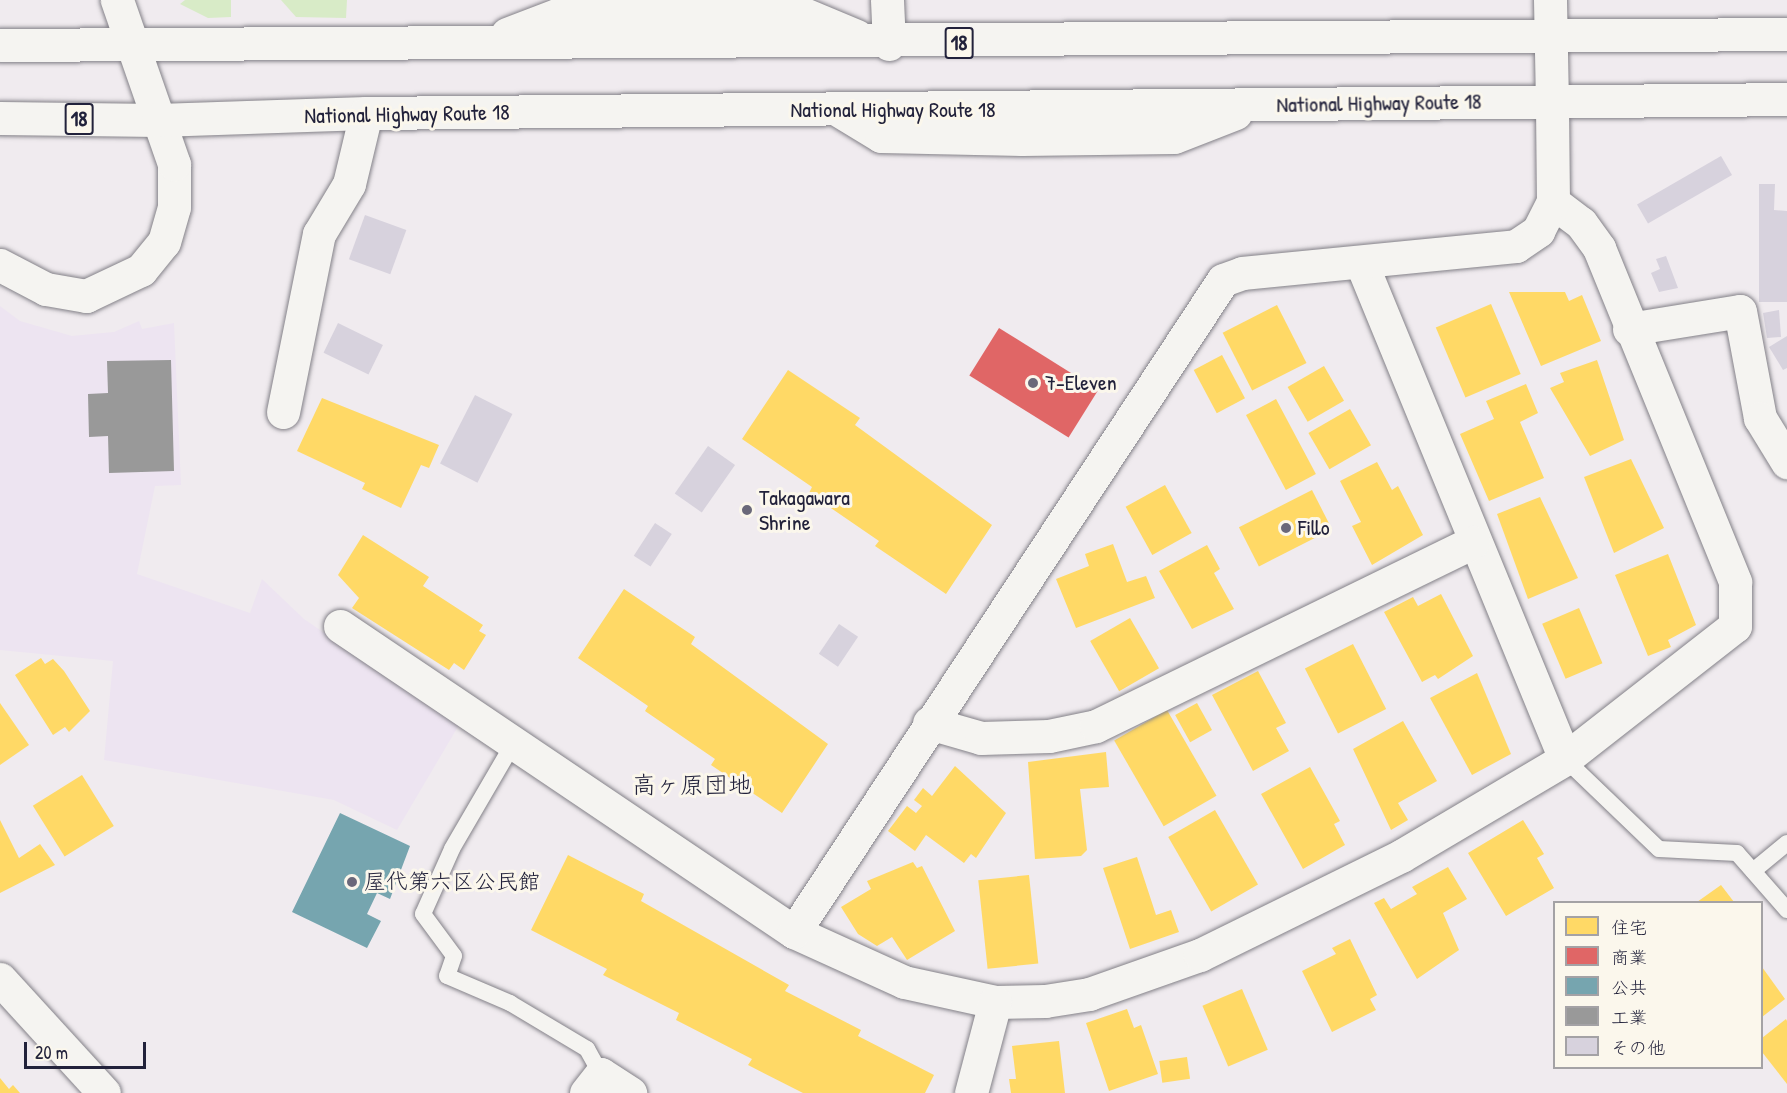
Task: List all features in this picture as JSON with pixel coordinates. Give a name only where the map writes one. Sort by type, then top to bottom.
[{"type":"main road","points":[[0,265],[46,288],[86,296],[141,270],[164,243],[174,207],[174,164],[117,0]]},
{"type":"main road","points":[[880,43],[887,0]]},
{"type":"main road","points":[[794,932],[929,723],[1223,280],[1242,273],[1516,246],[1538,231],[1553,202],[1550,0]]},
{"type":"main road","name":"18","points":[[0,45],[131,42],[491,41],[880,43],[1787,34]]},
{"type":"main road","name":"National Highway Route 18","points":[[0,118],[158,120],[366,113],[1787,99]]},
{"type":"main road","points":[[283,412],[319,234],[349,184],[366,113]]},
{"type":"main road","points":[[340,626],[794,932],[904,982],[995,1002],[1089,994],[1200,955],[1401,856],[1565,759],[1735,627],[1735,582],[1629,329],[1599,248],[1581,223],[1553,202]]},
{"type":"main road","points":[[1361,262],[1473,542],[1565,759]]},
{"type":"main road","points":[[1629,329],[1740,311],[1760,418],[1787,462]]},
{"type":"main road","points":[[929,723],[981,738],[1048,736],[1096,726],[1473,542]]},
{"type":"main road","points":[[0,979],[90,1088]]},
{"type":"main road","points":[[971,1093],[995,1002]]},
{"type":"main road","points":[[594,1083],[630,1093]]},
{"type":"lane","points":[[513,744],[452,849],[423,914],[454,956],[447,976],[510,1003],[587,1048],[594,1083]]},
{"type":"lane","points":[[1565,759],[1659,849],[1737,853],[1787,910]]},
{"type":"lane","points":[[1753,871],[1787,843]]},
{"type":"shaded area","points":[[0,306],[20,321],[72,336],[114,332],[139,321],[142,329],[174,323],[181,485],[155,486],[137,574],[250,613],[262,579],[304,619],[459,725],[397,830],[334,800],[104,760],[113,661],[0,650]]},
{"type":"green space","points":[[185,0],[231,0],[231,17],[208,18],[180,4]]},
{"type":"green space","points":[[281,0],[347,0],[346,18],[296,17]]},
{"type":"building: 住宅","points":[[1509,292],[1565,292],[1569,301],[1582,295],[1601,341],[1541,366]]},
{"type":"building: 住宅","points":[[1491,304],[1521,374],[1465,397],[1436,327]]},
{"type":"building: 住宅","points":[[1277,305],[1307,363],[1252,391],[1223,333]]},
{"type":"building: 住宅","points":[[1222,355],[1245,398],[1217,413],[1194,370]]},
{"type":"building: 住宅","points":[[1597,360],[1624,440],[1590,456],[1550,388],[1564,382],[1560,373]]},
{"type":"building: 住宅","points":[[1324,366],[1344,401],[1308,422],[1288,387]]},
{"type":"building: 住宅","points":[[788,370],[860,418],[855,425],[992,525],[946,594],[875,546],[879,541],[809,493],[812,487],[742,439]]},
{"type":"building: 住宅","points":[[1526,384],[1538,413],[1520,422],[1544,478],[1489,501],[1460,434],[1494,419],[1486,401]]},
{"type":"building: 住宅","points":[[322,398],[439,445],[429,468],[421,465],[401,508],[362,489],[365,483],[297,451]]},
{"type":"building: 住宅","points":[[1276,399],[1316,474],[1286,490],[1246,415]]},
{"type":"building: 住宅","points":[[1350,409],[1371,445],[1329,469],[1308,433]]},
{"type":"building: 住宅","points":[[1631,459],[1664,528],[1614,553],[1584,477]]},
{"type":"building: 住宅","points":[[1377,462],[1392,490],[1398,486],[1423,535],[1372,565],[1352,526],[1361,522],[1340,481]]},
{"type":"building: 住宅","points":[[1165,485],[1192,533],[1152,555],[1126,507]]},
{"type":"building: 住宅","name":"Fillo","points":[[1312,490],[1332,529],[1259,566],[1239,527]]},
{"type":"building: 住宅","points":[[1540,497],[1578,578],[1528,599],[1497,514]]},
{"type":"building: 住宅","points":[[363,535],[429,577],[423,586],[483,625],[479,631],[486,635],[464,670],[454,663],[449,670],[352,608],[359,598],[338,575]]},
{"type":"building: 住宅","points":[[1113,544],[1127,582],[1146,576],[1155,598],[1076,628],[1056,579],[1089,566],[1085,554]]},
{"type":"building: 住宅","points":[[1207,545],[1220,569],[1214,573],[1234,609],[1192,629],[1159,571]]},
{"type":"building: 住宅","points":[[1668,554],[1696,625],[1668,640],[1671,647],[1648,656],[1615,575]]},
{"type":"building: 住宅","points":[[624,589],[695,637],[691,644],[828,744],[782,813],[711,765],[715,759],[645,711],[648,706],[578,658]]},
{"type":"building: 住宅","points":[[1441,594],[1473,656],[1438,679],[1435,675],[1422,682],[1384,612],[1413,597],[1418,606]]},
{"type":"building: 住宅","points":[[1579,608],[1602,663],[1566,679],[1542,624]]},
{"type":"building: 住宅","points":[[1130,618],[1159,668],[1119,691],[1090,641]]},
{"type":"building: 住宅","points":[[1353,644],[1386,709],[1338,734],[1305,669]]},
{"type":"building: 住宅","points":[[41,658],[45,664],[53,659],[64,671],[90,711],[69,732],[65,727],[53,735],[15,675]]},
{"type":"building: 住宅","points":[[1258,671],[1286,723],[1276,728],[1289,751],[1253,771],[1212,695]]},
{"type":"building: 住宅","points":[[1477,673],[1511,754],[1472,775],[1430,698]]},
{"type":"building: 住宅","points":[[0,703],[29,745],[0,765]]},
{"type":"building: 住宅","points":[[1197,703],[1212,730],[1190,742],[1175,715]]},
{"type":"building: 住宅","points":[[1167,710],[1216,796],[1164,826],[1114,740]]},
{"type":"building: 住宅","points":[[1403,721],[1437,781],[1398,803],[1408,820],[1391,830],[1353,749]]},
{"type":"building: 住宅","points":[[1106,752],[1109,787],[1080,789],[1087,850],[1081,856],[1035,859],[1028,762]]},
{"type":"building: 住宅","points":[[955,766],[1006,813],[976,858],[971,854],[964,863],[926,835],[915,851],[888,831],[907,806],[916,813],[922,806],[914,800],[923,788],[932,796]]},
{"type":"building: 住宅","points":[[1310,767],[1340,821],[1334,824],[1345,845],[1303,869],[1261,794]]},
{"type":"building: 住宅","points":[[82,775],[114,826],[65,857],[33,806]]},
{"type":"building: 住宅","points":[[1215,810],[1258,884],[1211,911],[1168,837]]},
{"type":"building: 住宅","points":[[0,820],[19,858],[40,844],[55,865],[0,893]]},
{"type":"building: 住宅","points":[[1523,820],[1544,854],[1537,858],[1554,888],[1506,916],[1468,853]]},
{"type":"building: 住宅","points":[[568,855],[644,894],[641,901],[789,985],[785,991],[861,1030],[858,1036],[934,1075],[925,1093],[803,1093],[748,1065],[752,1059],[676,1020],[679,1013],[603,975],[607,969],[531,930]]},
{"type":"building: 住宅","points":[[1137,857],[1156,915],[1171,910],[1179,932],[1130,949],[1103,868]]},
{"type":"building: 住宅","points":[[913,862],[917,868],[922,866],[955,931],[907,960],[892,937],[877,946],[858,934],[841,907],[871,889],[867,881]]},
{"type":"building: 住宅","points":[[1448,867],[1467,899],[1443,913],[1459,950],[1417,979],[1374,903],[1384,898],[1391,909],[1417,894],[1412,887]]},
{"type":"building: 住宅","points":[[1029,875],[1038,964],[988,969],[978,880]]},
{"type":"building: 住宅","points":[[1721,885],[1733,901],[1698,901]]},
{"type":"building: 住宅","points":[[1350,939],[1377,995],[1370,999],[1376,1010],[1332,1032],[1302,971],[1336,954],[1332,948]]},
{"type":"building: 住宅","points":[[1763,968],[1785,999],[1763,1016]]},
{"type":"building: 住宅","points":[[1242,989],[1268,1050],[1228,1067],[1202,1006]]},
{"type":"building: 住宅","points":[[1127,1009],[1134,1028],[1141,1025],[1158,1074],[1109,1091],[1086,1023]]},
{"type":"building: 住宅","points":[[1786,1019],[1787,1084],[1763,1053],[1763,1037]]},
{"type":"building: 住宅","points":[[1059,1041],[1065,1093],[1011,1093],[1009,1079],[1016,1079],[1012,1046]]},
{"type":"building: 住宅","points":[[1187,1057],[1190,1079],[1162,1083],[1159,1061]]},
{"type":"building: 住宅","points":[[0,1078],[9,1089],[13,1085],[20,1093],[0,1093]]},
{"type":"building: 商業","name":"7-Eleven","points":[[999,328],[1098,390],[1069,437],[969,375]]},
{"type":"building: 公共","name":"屋代第六区公民館","points":[[340,813],[410,846],[390,899],[377,893],[367,914],[381,921],[367,948],[292,912]]},
{"type":"building: 工業","points":[[171,360],[174,471],[109,473],[108,436],[89,437],[88,394],[108,393],[107,361]]},
{"type":"building: その他","points":[[1721,156],[1732,175],[1648,224],[1637,204]]},
{"type":"building: その他","points":[[1759,184],[1775,184],[1774,210],[1787,211],[1787,302],[1759,302]]},
{"type":"building: その他","points":[[365,215],[406,230],[390,274],[349,259]]},
{"type":"building: その他","points":[[1666,256],[1678,288],[1659,292],[1651,273],[1660,269],[1656,259]]},
{"type":"building: その他","points":[[1779,310],[1781,337],[1767,338],[1763,313]]},
{"type":"building: その他","points":[[338,323],[383,345],[368,375],[324,353]]},
{"type":"building: その他","points":[[1787,336],[1787,368],[1783,370],[1769,347]]},
{"type":"building: その他","points":[[475,395],[512,414],[477,483],[440,464]]},
{"type":"building: その他","points":[[708,446],[735,465],[702,512],[675,494]]},
{"type":"building: その他","points":[[655,523],[672,534],[651,567],[634,556]]},
{"type":"building: その他","points":[[839,624],[858,637],[838,667],[819,654]]},
{"type":"place","name":"7-Eleven","points":[[1033,383]]},
{"type":"place","name":"Takagawara Shrine","points":[[747,510]]},
{"type":"place","name":"Fillo","points":[[1286,528]]},
{"type":"place","name":"屋代第六区公民館","points":[[352,882]]},
{"type":"district","name":"高ヶ原団地","points":[[692,785]]}]
